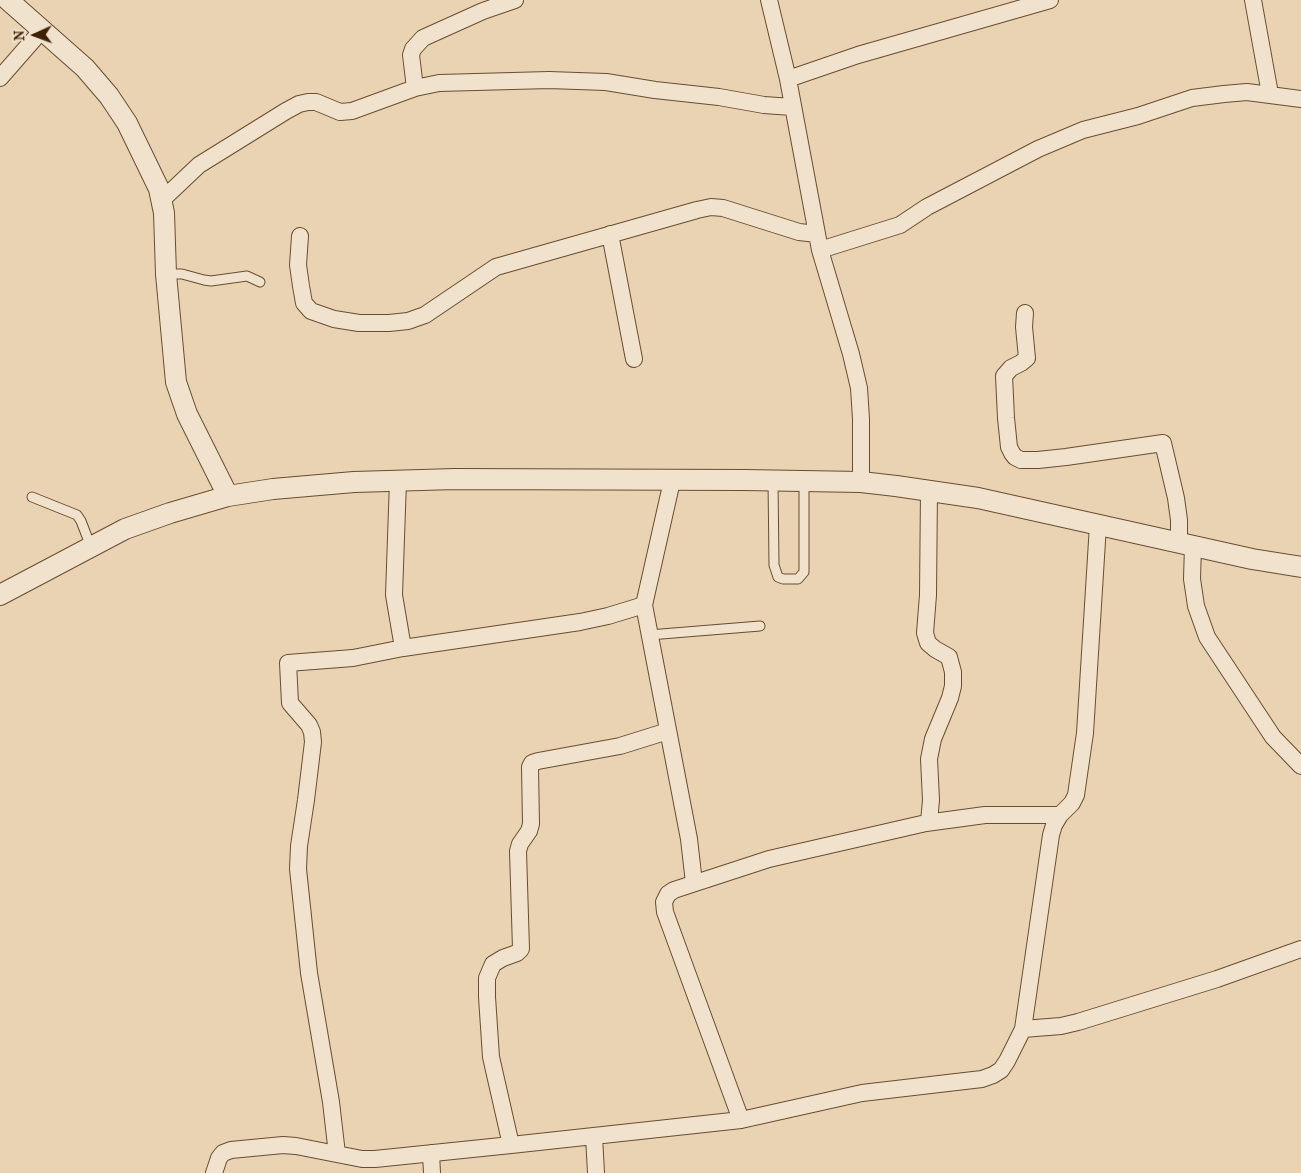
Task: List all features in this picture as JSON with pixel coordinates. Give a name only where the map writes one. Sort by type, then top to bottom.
[{"type":"street","points":[[8,0],[85,68],[109,96],[127,123],[147,161],[162,200],[166,274],[176,382],[187,414],[228,496]]},
{"type":"street","points":[[415,88],[411,55],[413,49],[423,38],[483,11],[515,0]]},
{"type":"street","points":[[769,0],[788,79],[820,250],[851,354],[859,388],[861,482]]},
{"type":"street","points":[[788,79],[858,55],[1050,0]]},
{"type":"street","points":[[1253,0],[1270,94]]},
{"type":"street","points":[[0,78],[42,30]]},
{"type":"street","points":[[162,200],[199,165],[299,104],[316,102],[340,112],[352,111],[415,88],[453,82],[489,83],[549,80],[606,82],[719,97],[764,106],[792,107]]},
{"type":"street","points":[[820,250],[900,225],[927,207],[1038,149],[1073,133],[1138,116],[1192,98],[1247,92],[1301,99]]},
{"type":"street","points":[[300,236],[298,265],[300,279],[304,303],[311,311],[334,319],[389,323],[408,321],[425,315],[496,267],[711,207],[723,208],[799,232],[817,234]]},
{"type":"street","points":[[610,234],[634,359]]},
{"type":"street","points":[[1025,313],[1024,327],[1027,358],[1011,368],[1004,376],[1009,447],[1012,453],[1021,460],[1038,460],[1066,458],[1163,443],[1176,498],[1178,520],[1186,545],[1196,606],[1207,637],[1273,737],[1301,766]]},
{"type":"street","points":[[398,480],[394,594],[403,648]]},
{"type":"street","points":[[0,596],[140,523],[228,496],[297,487],[398,480],[773,480],[861,482],[978,498],[1186,545],[1301,567]]},
{"type":"street","points":[[672,480],[644,605],[689,839],[694,883]]},
{"type":"street","points":[[929,490],[928,595],[925,633],[928,643],[948,656],[953,672],[953,686],[950,698],[933,739],[929,759],[931,800],[929,822]]},
{"type":"street","points":[[214,1173],[219,1158],[231,1150],[283,1145],[362,1159],[375,1159],[511,1145],[741,1120],[862,1093],[982,1079],[994,1075],[1001,1070],[1008,1061],[1023,1029],[1051,835],[1060,815],[1072,803],[1076,795],[1085,732],[1098,525]]},
{"type":"street","points":[[337,1154],[331,1102],[309,973],[298,863],[313,742],[309,725],[290,703],[288,663],[353,658],[403,648],[580,622],[644,605]]},
{"type":"street","points":[[511,1145],[491,1057],[487,978],[493,964],[517,953],[521,949],[518,851],[520,844],[529,831],[530,824],[530,767],[532,763],[538,761],[620,746],[668,731]]},
{"type":"street","points":[[741,1120],[665,912],[664,902],[668,894],[694,883],[769,859],[929,822],[985,815],[1060,815]]},
{"type":"street","points":[[1023,1029],[1061,1026],[1078,1022],[1217,979],[1301,949]]},
{"type":"street","points":[[594,1136],[596,1173]]},
{"type":"street","points":[[431,1153],[432,1173]]},
{"type":"lane","points":[[166,274],[189,275],[204,280],[247,276],[260,282]]},
{"type":"lane","points":[[773,480],[774,565],[778,577],[782,579],[798,579],[804,572],[804,481]]},
{"type":"lane","points":[[32,497],[77,515],[91,547]]},
{"type":"lane","points":[[649,635],[760,626]]}]
